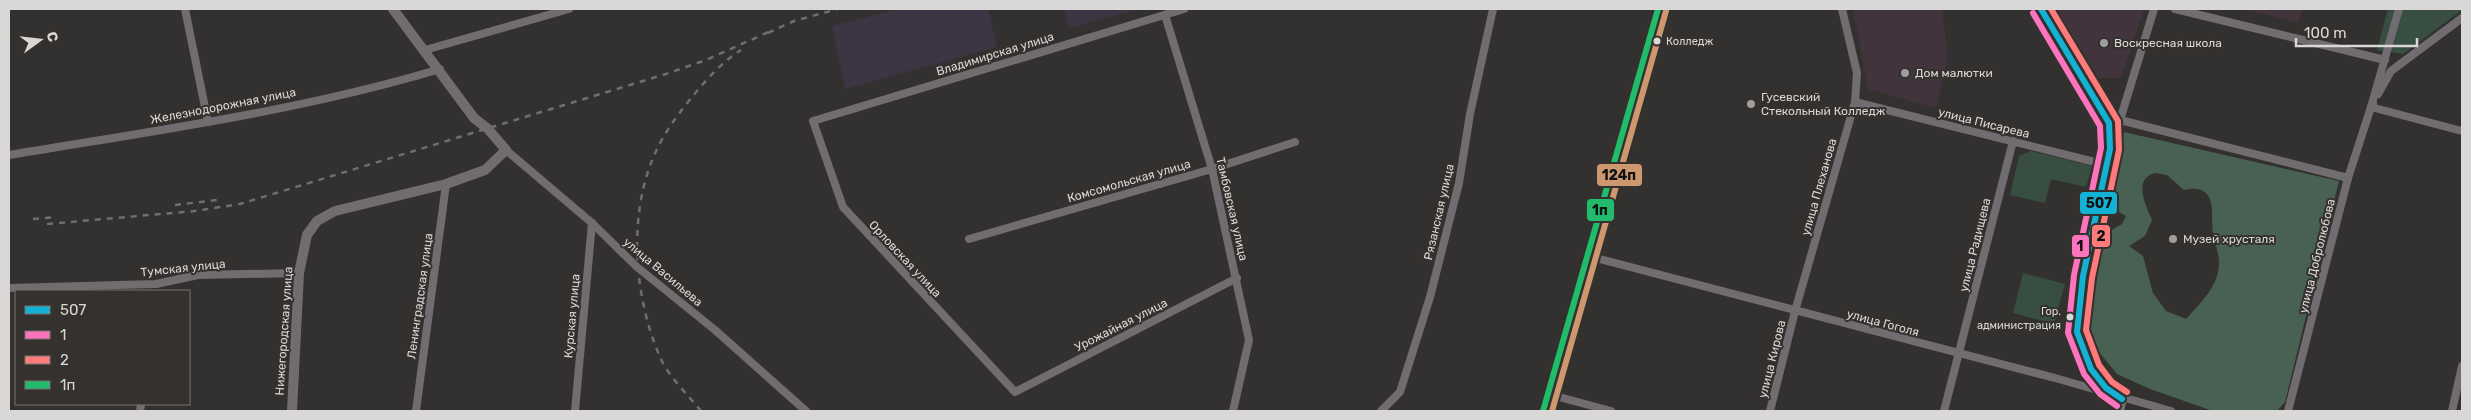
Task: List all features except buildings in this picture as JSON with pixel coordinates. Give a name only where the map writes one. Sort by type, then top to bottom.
[{"type":"main road","points":[[393,9],[440,69],[474,118],[488,129],[506,150]]},
{"type":"main road","points":[[2041,9],[2109,122],[2110,149],[2083,276],[2077,317],[2077,332],[2091,369],[2106,388],[2122,399],[2119,411]]},
{"type":"main road","name":"Нижегородская улица","points":[[292,411],[299,272],[307,235],[317,221],[335,211],[446,184],[485,170],[506,150]]},
{"type":"street","points":[[185,9],[208,122]]},
{"type":"street","points":[[425,50],[569,9]]},
{"type":"street","name":"Владимирская улица","points":[[813,121],[1184,9]]},
{"type":"street","name":"Рязанская улица","points":[[1381,411],[1400,392],[1430,297],[1459,183],[1470,114],[1494,9]]},
{"type":"street","points":[[1543,411],[1658,9]]},
{"type":"street","name":"улица Плеханова","points":[[1795,311],[1855,102],[1857,72],[1842,9]]},
{"type":"street","points":[[2120,120],[2154,9]]},
{"type":"street","points":[[2175,9],[2385,60]]},
{"type":"street","name":"улица Добролюбова","points":[[2288,411],[2348,178],[2371,107],[2399,9]]},
{"type":"street","name":"Тамбовская улица","points":[[1165,15],[1212,169],[1249,340],[1233,411]]},
{"type":"street","name":"улица Добролюбова","points":[[2371,107],[2391,71],[2462,18]]},
{"type":"street","name":"Железнодорожная улица","points":[[9,155],[208,122],[387,85],[440,69]]},
{"type":"street","name":"улица Писарева","points":[[1855,102],[2107,165]]},
{"type":"street","points":[[2371,107],[2462,131]]},
{"type":"street","points":[[2109,122],[2120,120],[2348,178]]},
{"type":"street","name":"Орловская улица","points":[[813,121],[843,207],[1015,392]]},
{"type":"street","name":"улица Радищева","points":[[1944,411],[2013,141]]},
{"type":"street","name":"Комсомольская улица","points":[[969,240],[1212,169],[1295,142]]},
{"type":"street","name":"улица Васильева","points":[[506,150],[592,223],[637,267],[715,330],[806,411]]},
{"type":"street","name":"Ленинградская улица","points":[[416,411],[446,184]]},
{"type":"street","name":"Курская улица","points":[[574,411],[592,223]]},
{"type":"street","name":"улица Гоголя","points":[[1588,256],[1959,355],[2055,378],[2122,399],[2172,411]]},
{"type":"street","name":"Тумская улица","points":[[9,288],[156,288],[198,275],[299,272]]},
{"type":"street","name":"Урожайная улица","points":[[1015,392],[1237,278]]},
{"type":"street","name":"улица Кирова","points":[[1770,411],[1795,311]]},
{"type":"street","points":[[2452,411],[2462,366]]},
{"type":"street","points":[[1548,394],[1611,411]]},
{"type":"shaded area","points":[[898,9],[988,9],[997,47],[845,89],[832,26]]},
{"type":"shaded area","points":[[1064,9],[1140,9],[1069,28]]},
{"type":"shaded area","name":"Дом малютки","points":[[1853,9],[1942,9],[1948,57],[1936,108],[1868,89]]},
{"type":"shaded area","name":"Воскресная школа","points":[[2054,9],[2144,9],[2121,78],[2099,78]]},
{"type":"shaded area","points":[[2245,9],[2302,9],[2298,23]]},
{"type":"green space","points":[[2388,9],[2462,10],[2403,54],[2377,50]]},
{"type":"green space","points":[[2124,132],[2339,181],[2285,402],[2277,411],[2213,411],[2150,389],[2117,374],[2084,334],[2090,283],[2101,236],[2122,224],[2126,216],[2107,205]],"holes":[[[2155,173],[2167,175],[2184,190],[2201,190],[2209,197],[2212,208],[2213,233],[2219,259],[2218,272],[2213,285],[2186,319],[2166,311],[2153,293],[2143,256],[2129,246],[2145,236],[2152,220],[2144,201],[2142,187],[2144,181],[2148,176]]]},
{"type":"green space","points":[[2031,151],[2092,166],[2086,187],[2051,179],[2045,203],[2010,195],[2019,156]]},
{"type":"green space","points":[[2023,273],[2065,284],[2054,324],[2013,313]]},
{"type":"railway","points":[[768,33],[794,21],[838,9]]},
{"type":"railway","points":[[47,224],[195,211],[240,204],[666,74],[706,60],[773,30]]},
{"type":"railway","points":[[701,411],[668,371],[660,357],[651,333],[639,280],[638,224],[641,197],[648,171],[665,134],[682,109],[703,84],[741,50]]},
{"type":"railway","points":[[175,205],[217,200]]},
{"type":"railway","points":[[33,219],[56,217]]},
{"type":"transit line","name":"1п","points":[[1543,411],[1658,9]]},
{"type":"transit line","name":"507","points":[[2041,9],[2109,123],[2110,149],[2083,276],[2077,332],[2091,369],[2106,388],[2122,399]]},
{"type":"transit line","name":"2","points":[[2051,9],[2118,121],[2119,150],[2092,278],[2086,330],[2099,365],[2112,382],[2127,392]]},
{"type":"transit line","name":"124п","points":[[1552,411],[1666,11]]},
{"type":"transit line","name":"1","points":[[2033,13],[2100,126],[2101,148],[2074,275],[2068,333],[2084,374],[2100,394],[2117,406]]},
{"type":"place","name":"Колледж","points":[[1657,41]]},
{"type":"place","name":"Воскресная школа","points":[[2104,43]]},
{"type":"place","name":"Дом малютки","points":[[1905,73]]},
{"type":"place","name":"Гусевский Стекольный Колледж","points":[[1751,104]]},
{"type":"place","name":"Музей хрусталя","points":[[2173,239]]},
{"type":"place","name":"Гор. администрация","points":[[2070,317]]}]
